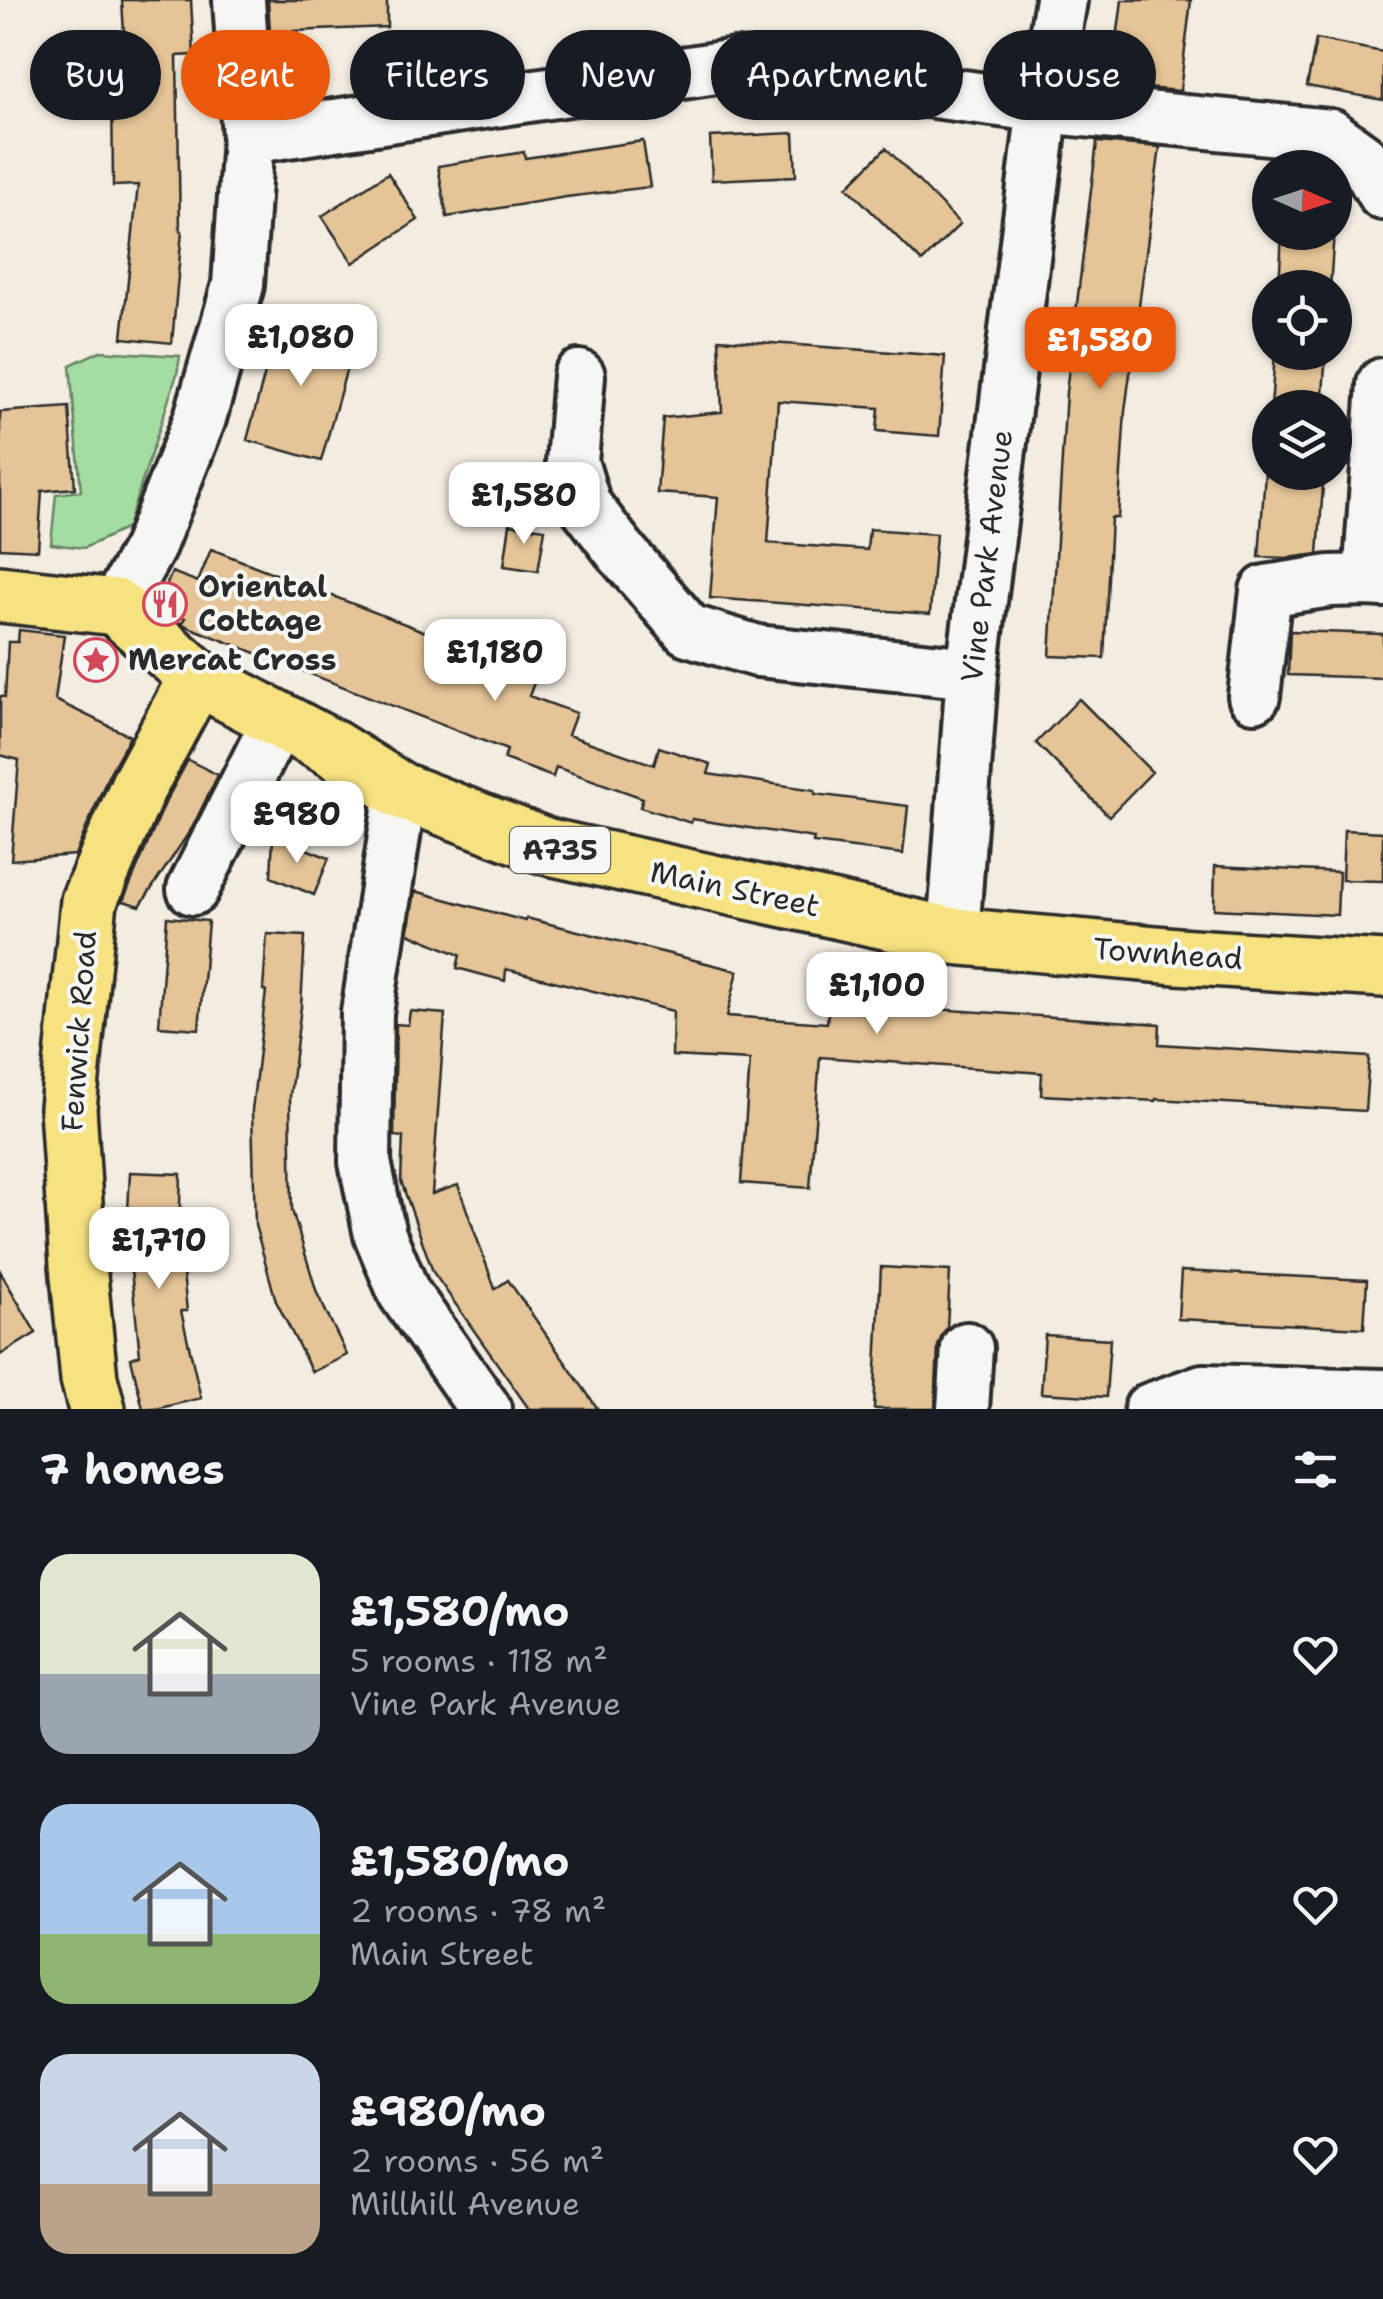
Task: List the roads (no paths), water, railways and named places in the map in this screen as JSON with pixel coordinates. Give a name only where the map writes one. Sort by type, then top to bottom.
[{"type":"main road","points":[[0,594],[116,606]]},
{"type":"main road","name":"A735","points":[[116,606],[197,677]]},
{"type":"main road","name":"Main Street","points":[[197,677],[332,748],[401,791],[545,846],[954,936]]},
{"type":"main road","name":"Fenwick Road","points":[[97,1409],[87,1360],[68,1108],[89,902],[138,787],[197,677]]},
{"type":"main road","name":"Townhead","points":[[954,936],[1177,956],[1383,968]]},
{"type":"street","points":[[116,606],[150,548],[200,418],[238,285],[248,138],[239,0]]},
{"type":"street","name":"Vine Park Avenue","points":[[1057,30],[1062,0]]},
{"type":"street","points":[[248,138],[736,65],[983,99]]},
{"type":"street","points":[[1156,118],[1330,135],[1362,159],[1383,194]]},
{"type":"street","name":"Vine Park Avenue","points":[[954,936],[972,673],[1041,120]]},
{"type":"street","points":[[579,376],[572,462],[585,505],[688,630],[757,651],[972,673]]},
{"type":"street","points":[[1254,696],[1266,591],[1360,581],[1383,384]]},
{"type":"street","points":[[193,889],[278,720]]},
{"type":"street","points":[[401,791],[367,1013],[366,1162],[380,1235],[404,1293],[485,1409]]},
{"type":"street","points":[[963,1409],[967,1348]]},
{"type":"street","points":[[1150,1409],[1202,1390],[1383,1395]]},
{"type":"place","name":"Oriental Cottage","points":[[165,604]]},
{"type":"place","name":"Mercat Cross","points":[[96,660]]}]
